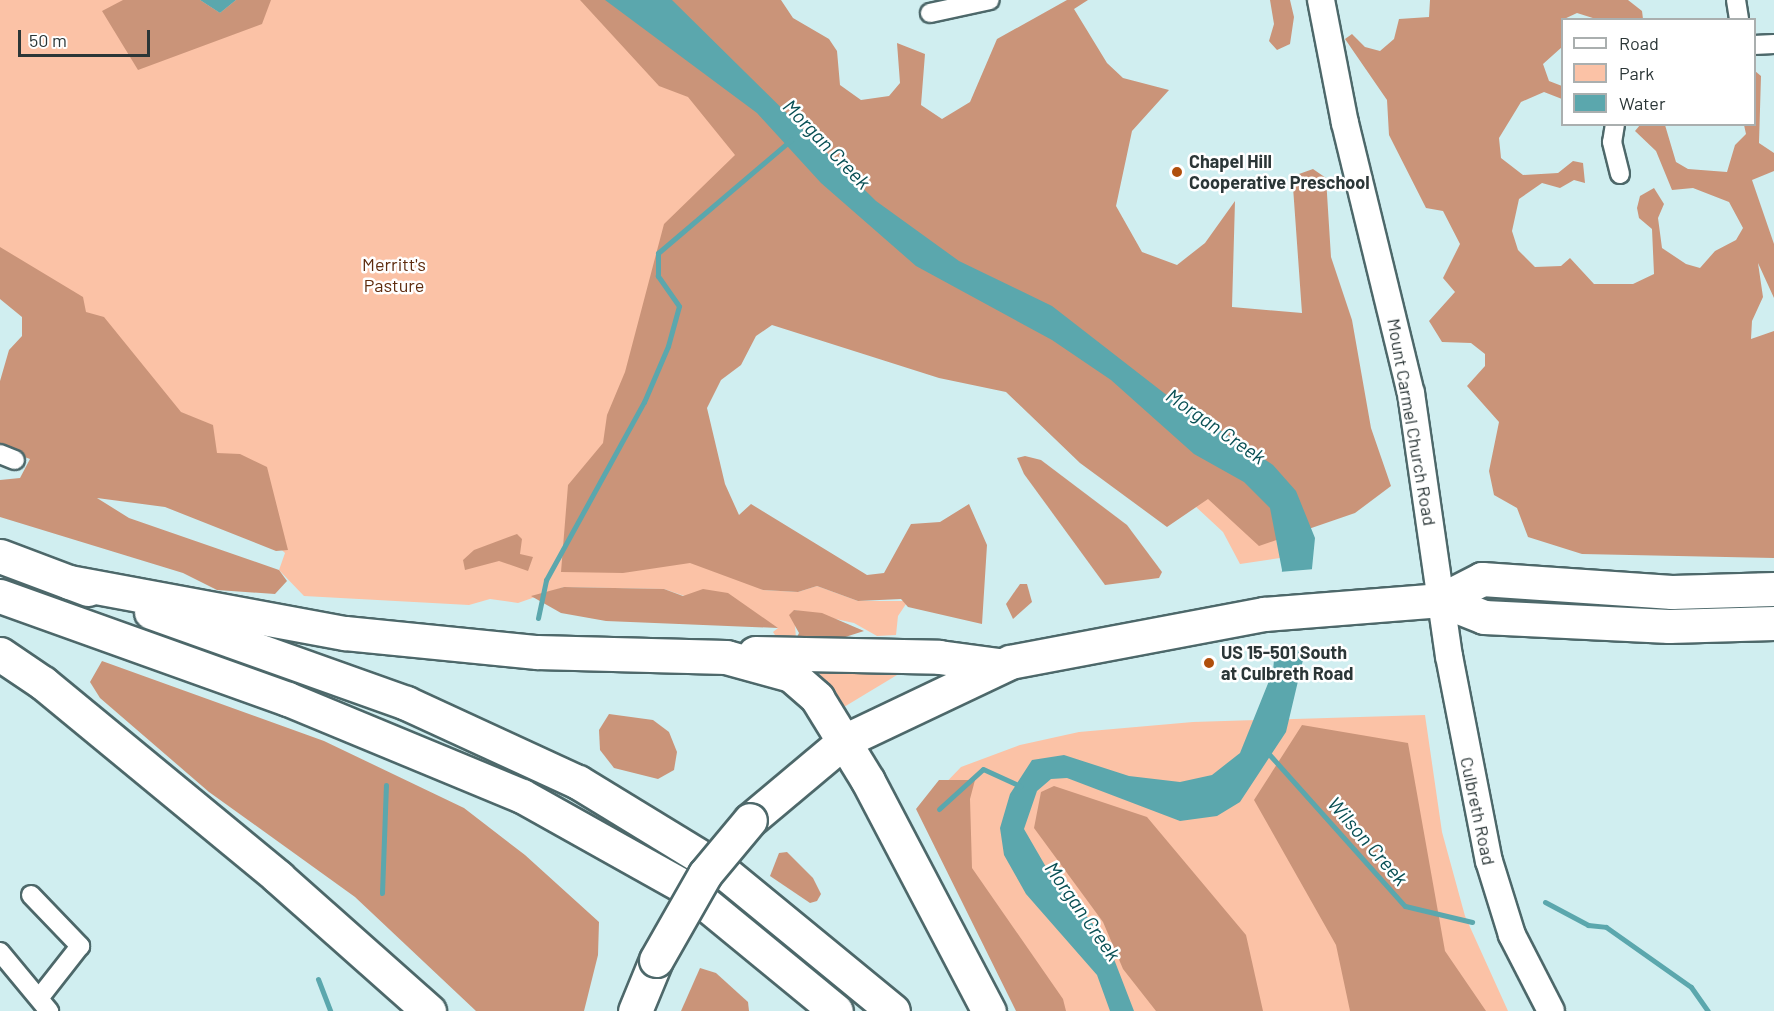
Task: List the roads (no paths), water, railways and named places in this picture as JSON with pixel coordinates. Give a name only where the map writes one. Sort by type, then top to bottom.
[{"type":"highway","points":[[0,556],[406,703],[568,777],[719,868],[893,1011]]},
{"type":"highway","points":[[635,1011],[656,960],[699,882],[750,820],[844,741],[998,665],[1230,620],[1440,600],[1482,579],[1672,592],[1774,589]]},
{"type":"highway","points":[[69,582],[256,619],[440,645],[726,657],[760,653],[939,657],[998,665]]},
{"type":"highway","points":[[0,596],[288,699],[522,796],[686,886],[836,1011]]},
{"type":"highway","points":[[1440,600],[1484,617],[1669,626],[1774,623]]},
{"type":"highway","points":[[0,654],[43,683],[260,862],[429,1011]]},
{"type":"highway","points":[[726,657],[774,667],[800,681],[844,741],[989,1011]]},
{"type":"main road","name":"Mount Carmel Church Road","points":[[1321,0],[1345,123],[1411,393],[1440,600]]},
{"type":"main road","name":"Culbreth Road","points":[[1440,600],[1467,765],[1495,886],[1519,952],[1551,1011]]},
{"type":"street","points":[[930,13],[990,0]]},
{"type":"street","points":[[1736,0],[1739,18]]},
{"type":"street","points":[[1756,45],[1774,44]]},
{"type":"street","points":[[1615,126],[1612,142],[1620,174]]},
{"type":"street","points":[[0,952],[45,1004],[80,946],[31,895]]},
{"type":"water","points":[[200,0],[236,0],[220,13]]},
{"type":"water","points":[[605,0],[672,0],[876,201],[959,261],[1052,306],[1164,393],[1273,465],[1296,491],[1315,538],[1303,660],[1286,732],[1240,802],[1217,816],[1180,821],[1067,778],[1051,779],[1037,791],[1024,829],[1046,867],[1107,941],[1134,1011],[1110,1011],[1097,975],[1026,894],[1004,855],[1000,828],[1010,794],[1032,760],[1064,755],[1129,776],[1180,782],[1212,775],[1240,753],[1273,671],[1282,570],[1270,508],[1244,482],[1194,454],[1111,380],[1052,340],[916,266],[821,183],[757,113]]},
{"type":"waterway","points":[[538,618],[546,580],[644,402],[668,346],[679,306],[658,276],[658,253],[791,140]]},
{"type":"waterway","name":"Wilson Creek","points":[[1268,753],[1405,906],[1472,922]]},
{"type":"waterway","points":[[939,809],[983,769],[1020,786]]},
{"type":"waterway","points":[[382,893],[386,785]]},
{"type":"waterway","name":"Wilson Creek","points":[[1545,902],[1588,925],[1606,927],[1691,987],[1708,1011]]},
{"type":"waterway","points":[[318,979],[330,1011]]},
{"type":"place","name":"Chapel Hill Cooperative Preschool","points":[[1177,172]]},
{"type":"place","name":"US 15-501 South at Culbreth Road","points":[[1209,663]]},
{"type":"water label","name":"Morgan Creek","points":[[827,144]]},
{"type":"water label","name":"Morgan Creek","points":[[1216,426]]},
{"type":"water label","name":"Morgan Creek","points":[[1083,911]]},
{"type":"park label","name":"Merritt's Pasture","points":[[394,275]]}]
